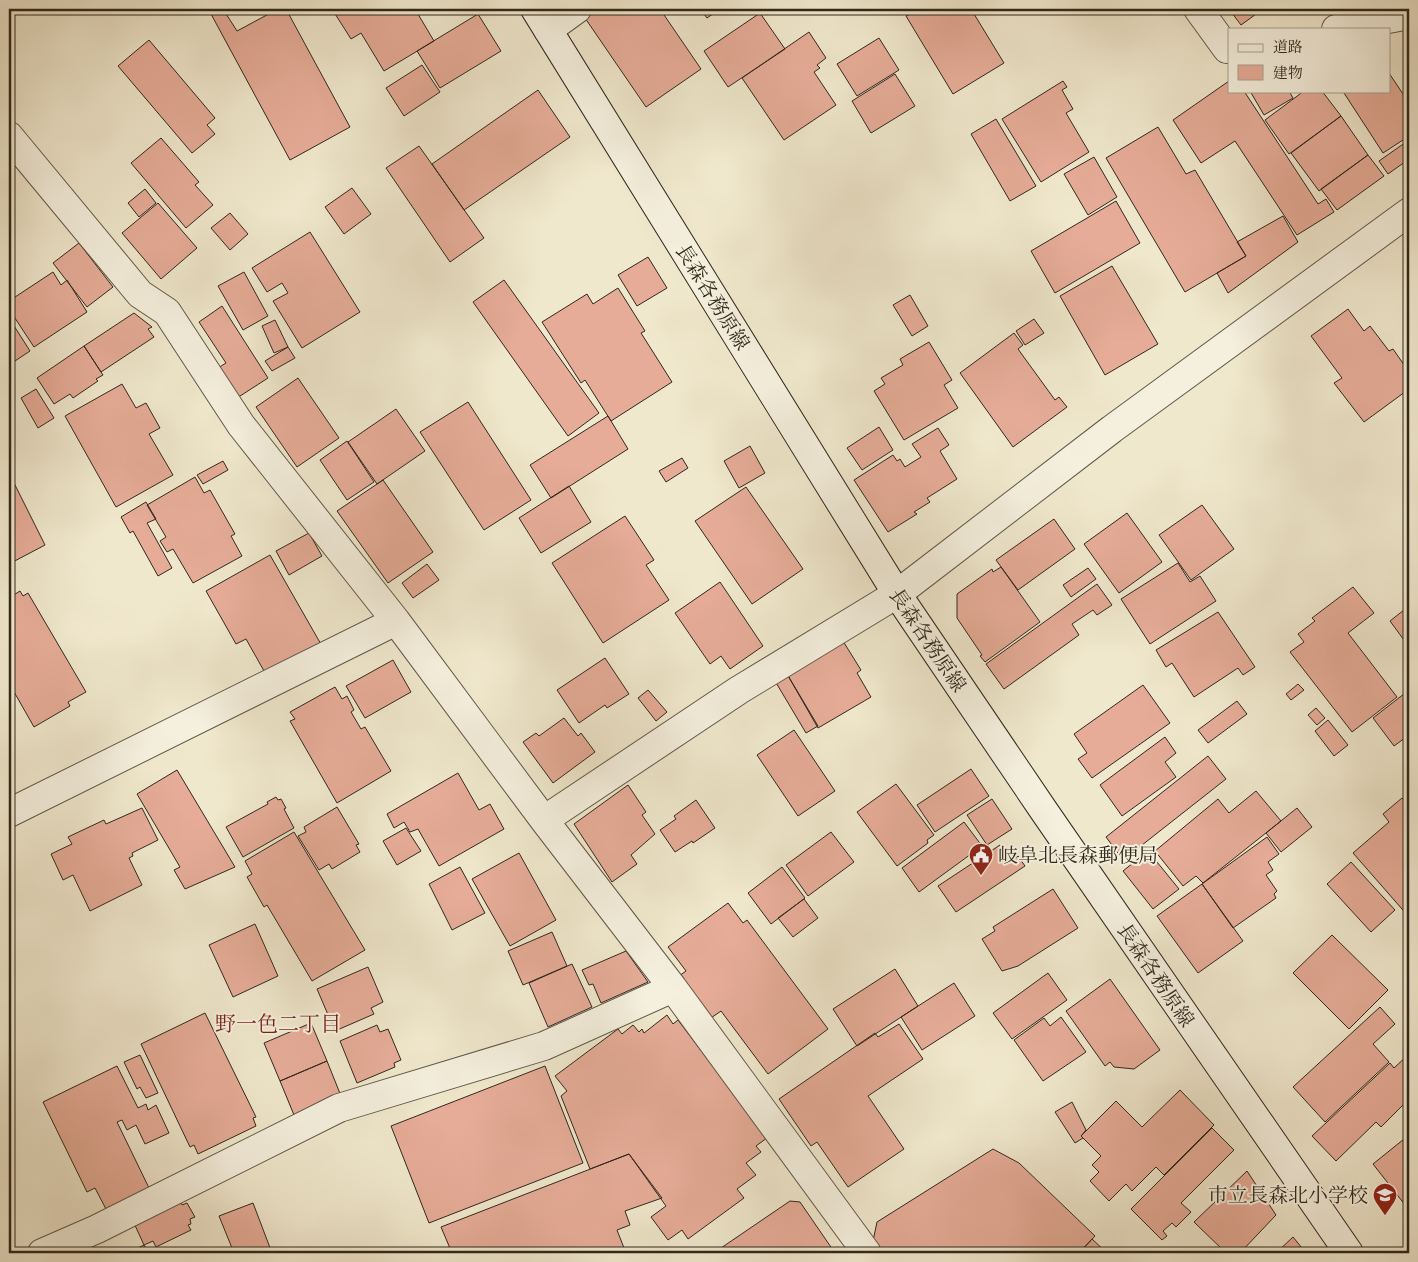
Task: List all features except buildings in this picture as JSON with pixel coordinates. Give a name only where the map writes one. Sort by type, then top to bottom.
[{"type":"street","points":[[541,19],[577,9]]},
{"type":"street","points":[[1198,9],[1228,49]]},
{"type":"street","points":[[1341,28],[1409,15]]},
{"type":"street","name":"長森各務原線","points":[[541,19],[897,594],[1050,820],[1349,1253]]},
{"type":"street","points":[[9,136],[140,294],[167,312],[240,425],[396,621],[544,820],[673,988],[867,1253]]},
{"type":"street","points":[[544,820],[739,690],[897,594],[1112,429],[1409,212]]},
{"type":"street","points":[[9,813],[396,621]]},
{"type":"street","points":[[42,1253],[97,1230],[339,1108],[544,1046],[673,988]]},
{"type":"place","name":"岐阜北長森郵便局","points":[[981,876]]},
{"type":"place","name":"市立長森北小学校","points":[[1385,1216]]},
{"type":"district","name":"野一色二丁目","points":[[278,1024]]}]
